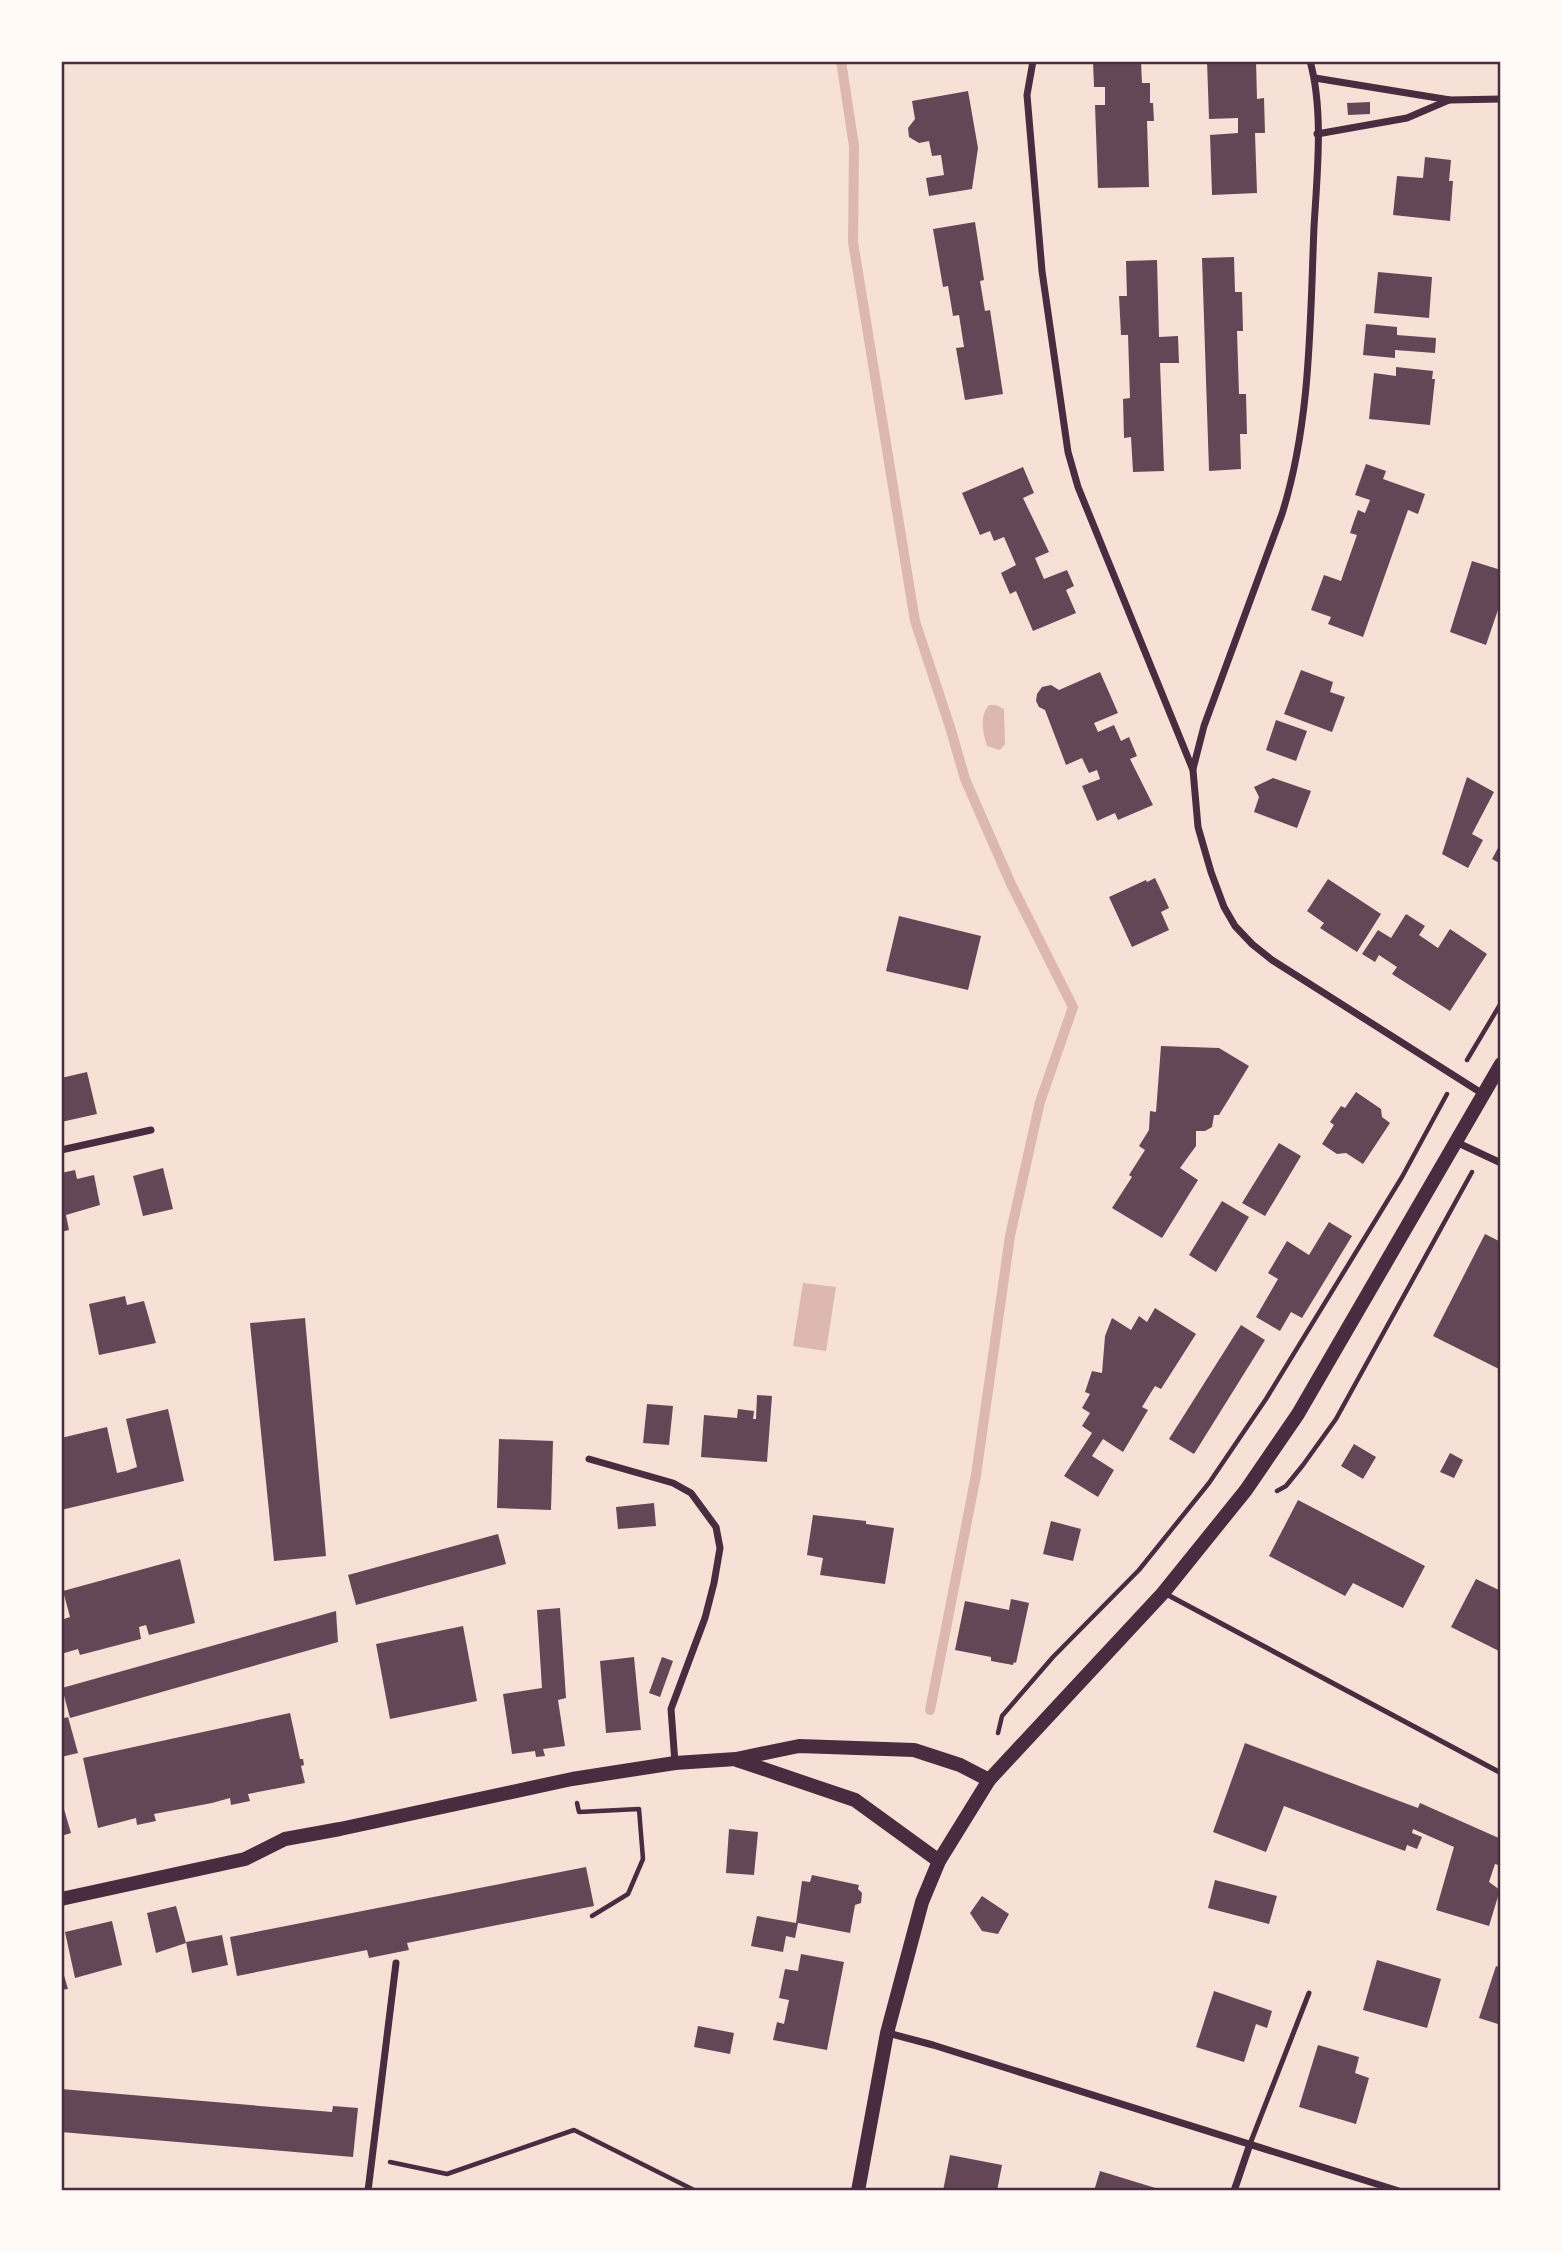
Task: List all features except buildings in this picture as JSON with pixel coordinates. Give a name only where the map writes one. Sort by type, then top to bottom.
[{"type":"main road","points":[[858,2191],[887,2033],[922,1902],[939,1861],[989,1780],[1163,1593],[1246,1490],[1298,1414],[1501,1064]]},
{"type":"main road","points":[[61,1899],[245,1859],[285,1839],[572,1779],[675,1763],[736,1759],[799,1746],[914,1750],[960,1765],[989,1780]]},
{"type":"main road","points":[[736,1759],[855,1800],[939,1861]]},
{"type":"street","points":[[1033,61],[1027,95],[1042,271],[1068,452],[1078,487],[1193,770],[1198,827],[1224,907],[1235,926],[1272,960],[1484,1094]]},
{"type":"street","points":[[1193,770],[1204,726],[1293,481],[1300,437],[1310,322],[1317,134],[1315,78],[1310,61]]},
{"type":"street","points":[[1315,78],[1450,100],[1501,99]]},
{"type":"street","points":[[1317,134],[1407,118],[1450,100]]},
{"type":"street","points":[[61,1150],[152,1130]]},
{"type":"street","points":[[1455,1142],[1501,1163]]},
{"type":"street","points":[[589,1459],[673,1483],[691,1493],[716,1527],[720,1548],[714,1583],[705,1618],[671,1709],[675,1763]]},
{"type":"street","points":[[368,2191],[396,1963]]},
{"type":"street","points":[[887,2033],[1399,2191]]},
{"type":"street","points":[[1234,2191],[1250,2144]]},
{"type":"lane","points":[[1163,1593],[1501,1773]]},
{"type":"lane","points":[[1250,2144],[1309,1993]]},
{"type":"path","points":[[989,1780],[1002,1716],[1053,1657],[1139,1570],[1209,1483],[1266,1399],[1402,1177],[1501,1003]]},
{"type":"path","points":[[572,1779],[579,1812],[639,1809],[643,1859],[628,1894],[592,1916]]},
{"type":"path","points":[[372,2159],[447,2174],[574,2130],[696,2191]]},
{"type":"shaded area","points":[[989,705],[1004,709],[1005,744],[1000,750],[987,746],[984,736],[983,719]]},
{"type":"shaded area","points":[[803,1283],[836,1287],[826,1351],[793,1346]]},
{"type":"waterway","points":[[841,61],[854,146],[853,242],[915,621],[965,779],[1011,884],[1073,1007],[1040,1102],[1010,1236],[976,1475],[930,1710]]}]
